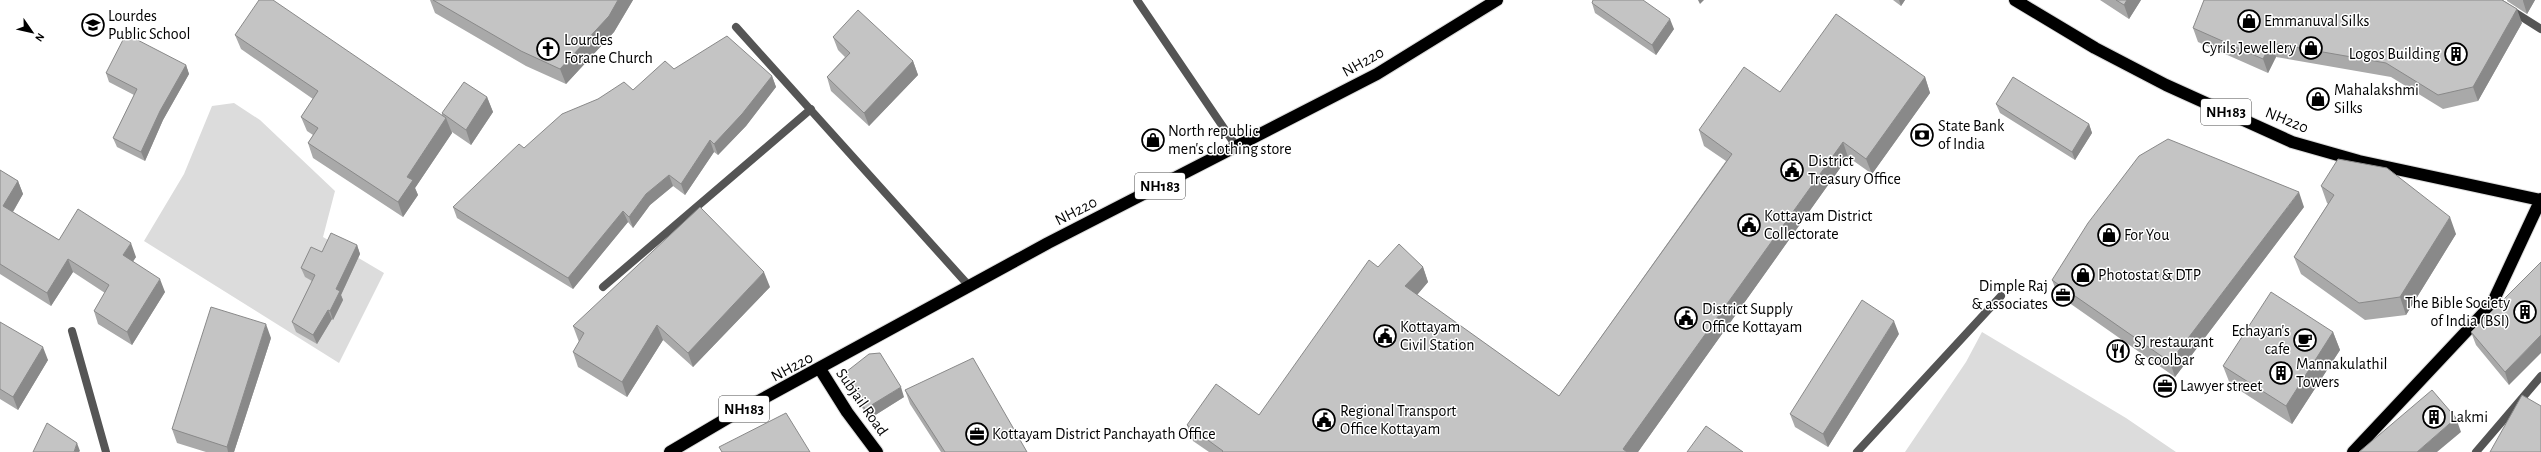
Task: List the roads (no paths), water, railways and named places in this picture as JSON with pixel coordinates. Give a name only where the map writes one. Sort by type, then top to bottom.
[{"type":"highway","name":"NH220","points":[[670,452],[731,416],[820,370],[1048,243],[1376,74],[1497,0]]},
{"type":"highway","name":"NH220","points":[[2015,0],[2095,48],[2160,82],[2292,142],[2359,161],[2453,182],[2541,197]]},
{"type":"highway","name":"NH183","points":[[2353,452],[2492,304],[2541,197]]},
{"type":"highway","name":"Subjail Road","points":[[820,370],[846,412],[877,452]]},
{"type":"street","points":[[1137,0],[1236,146]]},
{"type":"street","points":[[2494,0],[2541,29]]},
{"type":"street","points":[[736,27],[970,287]]},
{"type":"street","points":[[603,287],[811,109]]},
{"type":"street","points":[[1857,452],[2001,296]]},
{"type":"street","points":[[72,331],[106,452]]},
{"type":"street","points":[[2476,452],[2541,376]]},
{"type":"place","name":"Emmanuval Silks","points":[[2249,21]]},
{"type":"place","name":"Lourdes Public School","points":[[93,25]]},
{"type":"place","name":"Cyrils Jewellery","points":[[2311,48]]},
{"type":"place","name":"Lourdes Forane Church","points":[[548,49]]},
{"type":"place","name":"Logos Building","points":[[2456,54]]},
{"type":"place","name":"Mahalakshmi Silks","points":[[2318,99]]},
{"type":"place","name":"State Bank of India","points":[[1922,135]]},
{"type":"place","name":"North republic men's clothing store","points":[[1153,140]]},
{"type":"place","name":"District Treasury Office","points":[[1792,170]]},
{"type":"place","name":"Kottayam District Collectorate","points":[[1749,225]]},
{"type":"place","name":"For You","points":[[2109,235]]},
{"type":"place","name":"Photostat & DTP","points":[[2083,275]]},
{"type":"place","name":"Dimple Raj & associates","points":[[2063,295]]},
{"type":"place","name":"The Bible Society of India (BSI)","points":[[2525,312]]},
{"type":"place","name":"District Supply Office Kottayam","points":[[1686,318]]},
{"type":"place","name":"Kottayam Civil Station","points":[[1385,336]]},
{"type":"place","name":"Echayan's cafe","points":[[2305,340]]},
{"type":"place","name":"SJ restaurant & coolbar","points":[[2118,351]]},
{"type":"place","name":"Mannakulathil Towers","points":[[2281,373]]},
{"type":"place","name":"Lawyer street","points":[[2165,386]]},
{"type":"place","name":"Lakmi","points":[[2434,417]]},
{"type":"place","name":"Regional Transport Office Kottayam","points":[[1324,420]]},
{"type":"place","name":"Kottayam District Panchayath Office","points":[[977,434]]}]
